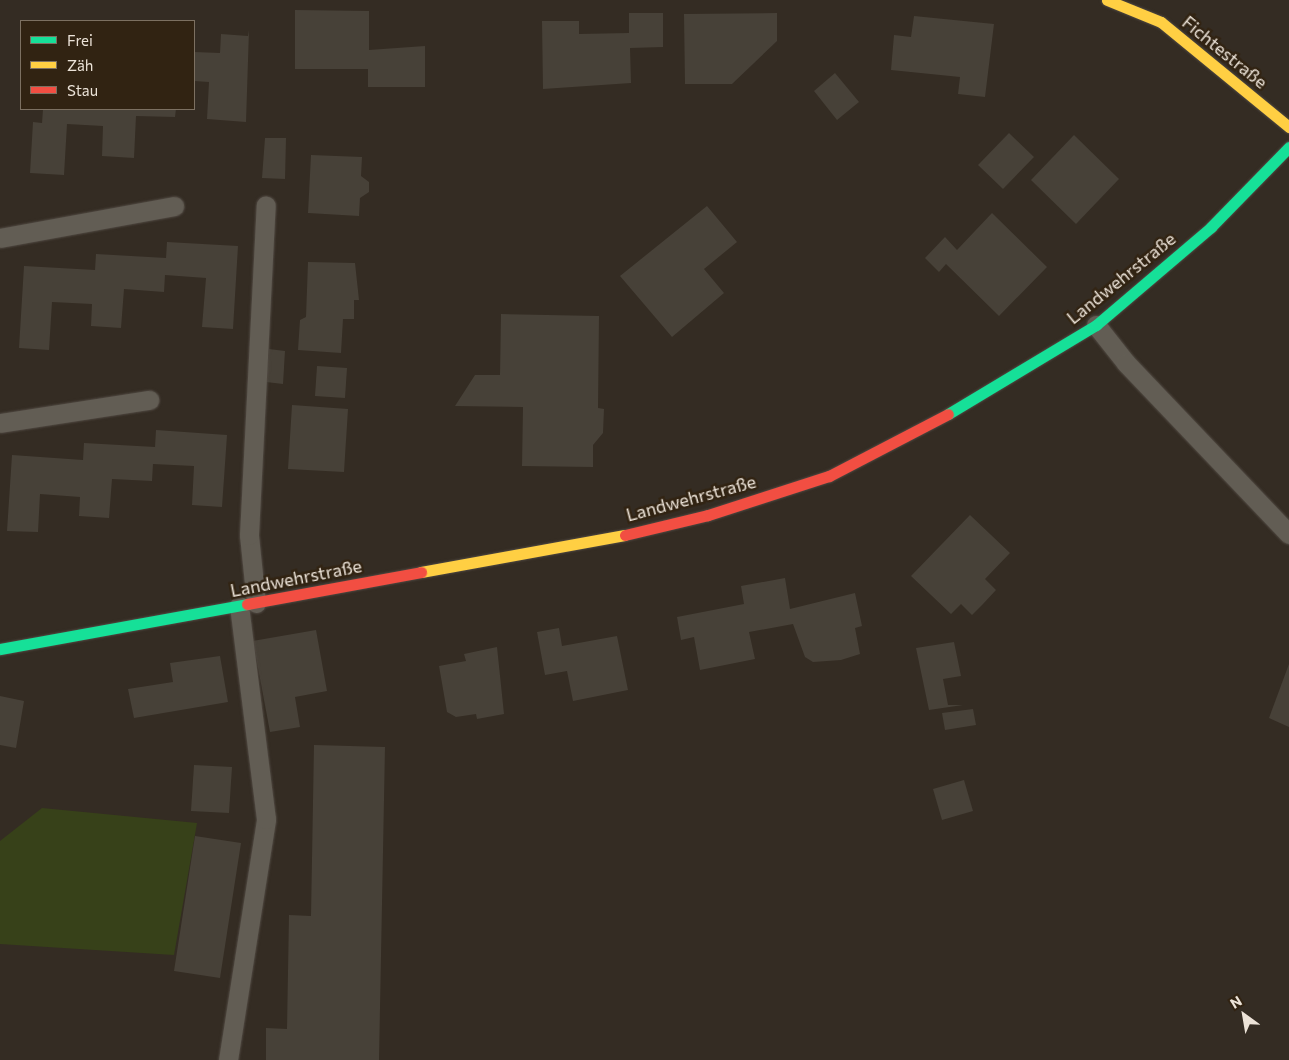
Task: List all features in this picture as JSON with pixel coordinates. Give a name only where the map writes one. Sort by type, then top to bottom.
[{"type":"street","name":"Fichtestraße","points":[[1107,0],[1162,22],[1289,127]]},
{"type":"street","name":"Landwehrstraße","points":[[0,649],[624,535],[708,515],[829,476],[924,428],[1096,326],[1211,227],[1289,147]]},
{"type":"lane","points":[[228,1060],[266,818],[247,604],[266,205]]},
{"type":"lane","points":[[0,238],[174,206]]},
{"type":"lane","points":[[1096,326],[1126,362],[1289,534]]},
{"type":"lane","points":[[0,423],[149,400]]},
{"type":"green space","points":[[42,808],[197,823],[174,955],[0,944],[0,841]]},
{"type":"building","points":[[295,10],[369,11],[369,50],[425,46],[425,87],[368,87],[368,69],[295,69]]},
{"type":"building","points":[[629,13],[663,13],[663,47],[630,48],[631,83],[543,89],[542,21],[579,21],[579,34],[629,33]]},
{"type":"building","points":[[777,13],[777,41],[732,84],[685,84],[684,14]]},
{"type":"building","points":[[914,16],[994,24],[985,97],[958,94],[960,77],[891,70],[894,35],[911,37]]},
{"type":"building","points":[[249,30],[246,122],[207,119],[209,82],[195,81],[195,52],[220,53],[221,34],[248,36]]},
{"type":"building","points":[[835,73],[859,102],[837,120],[814,91]]},
{"type":"building","points":[[43,110],[176,110],[175,117],[136,116],[134,158],[102,156],[103,126],[67,124],[64,175],[30,173],[33,122],[42,123]]},
{"type":"building","points":[[1009,133],[1034,157],[1003,189],[978,165]]},
{"type":"building","points":[[1074,135],[1119,179],[1076,224],[1031,180]]},
{"type":"building","points":[[265,138],[286,138],[285,179],[262,178]]},
{"type":"building","points":[[311,155],[362,157],[361,176],[369,182],[369,192],[360,198],[359,216],[308,213]]},
{"type":"building","points":[[707,206],[737,242],[704,269],[724,293],[672,337],[620,276]]},
{"type":"building","points":[[992,213],[1047,267],[999,316],[946,264],[939,272],[925,258],[945,237],[957,250]]},
{"type":"building","points":[[167,242],[238,246],[233,329],[202,327],[206,278],[165,275],[164,292],[124,289],[121,328],[91,326],[92,304],[52,302],[49,350],[19,348],[24,266],[95,270],[96,254],[166,258]]},
{"type":"building","points":[[308,262],[355,263],[359,300],[354,300],[354,319],[343,319],[341,353],[298,350],[300,320],[306,317]]},
{"type":"building","points":[[501,314],[599,316],[598,408],[604,409],[603,433],[593,445],[593,467],[522,466],[523,407],[455,406],[475,375],[500,375]]},
{"type":"building","points":[[269,349],[285,351],[283,384],[266,382]]},
{"type":"building","points":[[317,366],[347,368],[345,398],[315,396]]},
{"type":"building","points":[[292,405],[348,409],[344,472],[288,469]]},
{"type":"building","points":[[156,430],[227,435],[222,507],[192,505],[194,466],[153,464],[152,481],[112,479],[109,518],[79,516],[80,497],[40,494],[38,532],[7,531],[12,455],[83,460],[84,443],[155,447]]},
{"type":"building","points":[[970,515],[1010,553],[985,579],[996,590],[983,604],[972,615],[961,604],[951,614],[911,576]]},
{"type":"building","points":[[785,578],[790,609],[855,593],[862,626],[855,628],[860,654],[841,660],[813,662],[805,657],[793,624],[749,632],[755,659],[700,670],[694,637],[681,640],[677,617],[744,604],[741,586]]},
{"type":"building","points":[[559,628],[562,646],[617,636],[628,690],[573,701],[567,671],[545,675],[537,632]]},
{"type":"building","points":[[316,630],[327,691],[295,697],[300,727],[270,732],[253,641]]},
{"type":"building","points":[[954,642],[961,676],[943,679],[948,705],[963,705],[929,710],[916,648]]},
{"type":"building","points":[[497,647],[504,714],[477,719],[476,714],[456,717],[447,712],[439,666],[466,661],[464,654]]},
{"type":"building","points":[[220,656],[228,702],[134,718],[128,689],[173,682],[170,663]]},
{"type":"building","points":[[1289,664],[1289,727],[1269,718]]},
{"type":"building","points":[[0,696],[24,701],[16,748],[0,745]]},
{"type":"building","points":[[973,709],[976,725],[945,730],[942,713]]},
{"type":"building","points":[[314,745],[385,747],[379,1060],[266,1060],[266,1028],[287,1029],[289,915],[311,916]]},
{"type":"building","points":[[194,765],[232,767],[229,813],[191,811]]},
{"type":"building","points":[[964,780],[973,811],[942,820],[933,789]]},
{"type":"building","points":[[195,836],[241,843],[220,978],[174,971]]},
{"type":"traffic: fast","points":[[948,414],[1096,325],[1211,227],[1289,147]]},
{"type":"traffic: fast","points":[[0,649],[247,604]]},
{"type":"traffic: slow","points":[[1107,0],[1161,22],[1289,127]]},
{"type":"traffic: slow","points":[[421,572],[625,535]]},
{"type":"traffic: jam","points":[[625,535],[708,515],[829,476],[948,414]]},
{"type":"traffic: jam","points":[[247,604],[421,572]]}]
